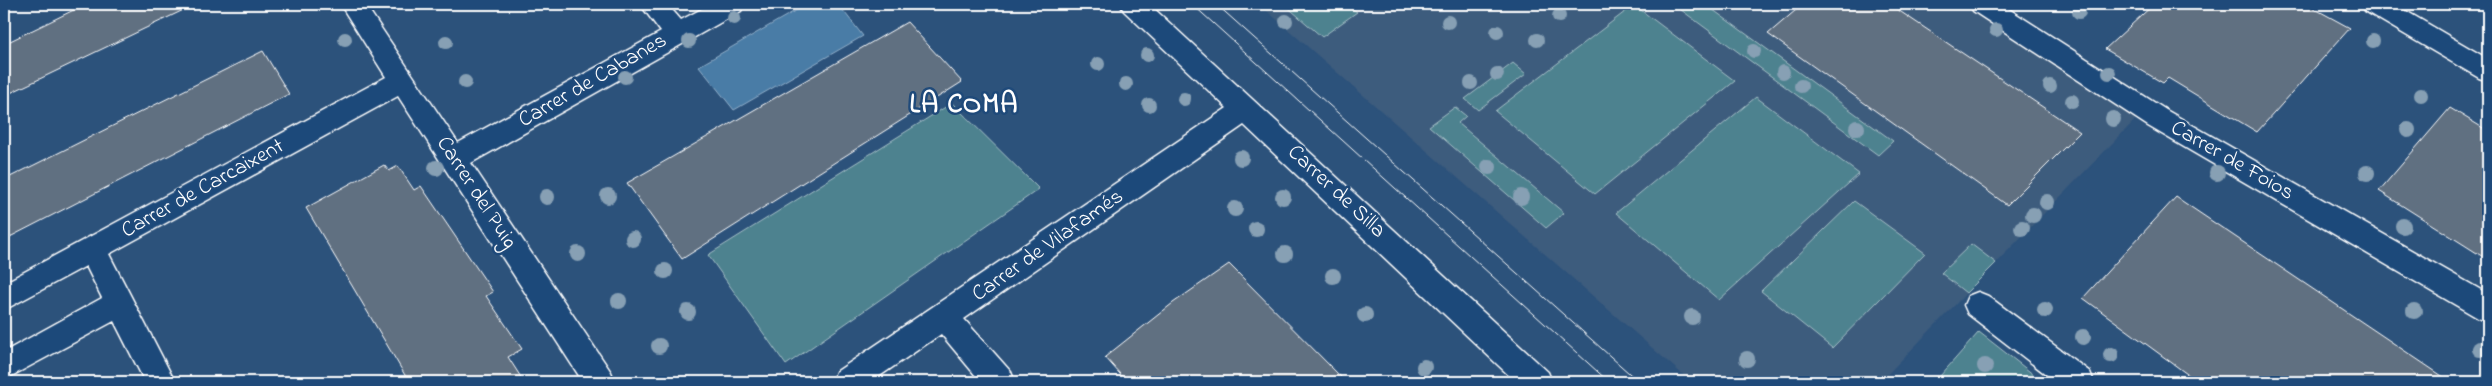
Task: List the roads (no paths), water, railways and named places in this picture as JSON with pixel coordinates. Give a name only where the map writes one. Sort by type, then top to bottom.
[{"type":"street","name":"Carrer del Puig","points":[[352,4],[600,382]]},
{"type":"street","points":[[652,4],[677,33]]},
{"type":"street","name":"Carrer de Cabanes","points":[[454,159],[732,4]]},
{"type":"street","name":"Carrer de Silla","points":[[1133,4],[1537,382]]},
{"type":"street","name":"Carrer de Foios","points":[[1982,4],[2157,118],[2488,309]]},
{"type":"street","points":[[2374,4],[2488,71]]},
{"type":"street","name":"Carrer de Carcaixent","points":[[4,297],[402,81]]},
{"type":"street","name":"Carrer de Vilafamés","points":[[847,382],[1247,109]]},
{"type":"street","points":[[92,249],[160,382]]},
{"type":"street","points":[[4,367],[119,304]]},
{"type":"street","points":[[1978,305],[2079,382]]},
{"type":"street","points":[[944,317],[1000,382]]},
{"type":"tram line","points":[[1192,4],[1609,382]]},
{"type":"tram line","points":[[1216,4],[1639,382]]},
{"type":"district","name":"LA COMA","points":[[964,105]]}]
